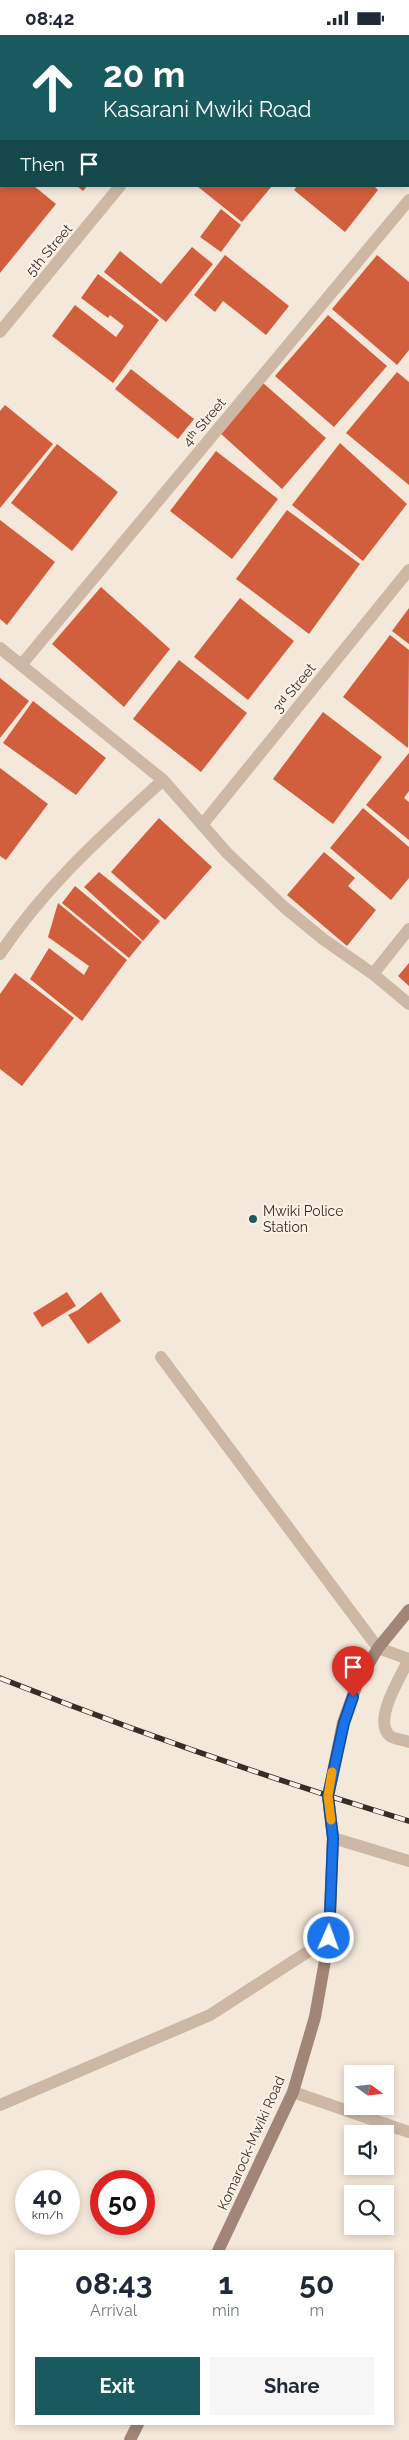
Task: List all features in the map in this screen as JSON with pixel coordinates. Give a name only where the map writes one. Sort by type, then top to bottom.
[{"type":"main road","name":"Komarock-Mwiki Road","points":[[218,2250],[293,2092],[315,2017],[329,1938],[333,1838],[328,1796],[344,1723],[357,1684],[378,1648],[409,1610]]},
{"type":"main road","points":[[130,2440],[138,2425]]},
{"type":"street","name":"5th Street","points":[[0,332],[119,187]]},
{"type":"street","name":"4ᵗʰ Street","points":[[22,664],[409,200]]},
{"type":"street","name":"3ʳᵈ Street","points":[[202,825],[409,570]]},
{"type":"street","points":[[0,648],[163,779],[227,853],[284,907],[409,1004]]},
{"type":"street","points":[[0,954],[24,917],[58,878],[163,779]]},
{"type":"street","points":[[373,975],[409,929]]},
{"type":"street","points":[[161,1357],[378,1648],[409,1659],[384,1711],[384,1727],[391,1737],[409,1742]]},
{"type":"street","points":[[333,1838],[409,1861]]},
{"type":"street","points":[[0,2105],[210,2015],[329,1938]]},
{"type":"street","points":[[293,2092],[409,2132]]},
{"type":"building","points":[[0,187],[35,187],[56,204],[0,273]]},
{"type":"building","points":[[78,187],[86,187],[83,191]]},
{"type":"building","points":[[198,187],[271,187],[242,222]]},
{"type":"building","points":[[296,187],[375,187],[378,190],[345,232],[294,190]]},
{"type":"building","points":[[221,209],[241,225],[221,252],[200,237]]},
{"type":"building","points":[[192,247],[213,264],[166,322],[104,272],[120,251],[161,284]]},
{"type":"building","points":[[225,255],[289,306],[266,335],[223,301],[215,312],[194,295]]},
{"type":"building","points":[[377,255],[409,282],[409,350],[397,365],[332,309]]},
{"type":"building","points":[[98,274],[159,320],[113,383],[52,336],[75,305],[116,337],[124,326],[110,315],[108,318],[81,298]]},
{"type":"building","points":[[328,315],[387,366],[334,427],[275,376]]},
{"type":"building","points":[[131,369],[194,419],[178,439],[115,389]]},
{"type":"building","points":[[397,372],[409,382],[409,485],[346,433]]},
{"type":"building","points":[[263,383],[326,438],[282,489],[220,433]]},
{"type":"building","points":[[5,405],[53,444],[0,508],[0,411]]},
{"type":"building","points":[[340,443],[407,504],[363,561],[292,505]]},
{"type":"building","points":[[57,444],[118,492],[72,551],[11,503]]},
{"type":"building","points":[[216,451],[278,499],[232,559],[170,511]]},
{"type":"building","points":[[287,510],[360,564],[309,634],[236,579]]},
{"type":"building","points":[[0,520],[55,562],[7,625],[0,619]]},
{"type":"building","points":[[101,587],[170,649],[124,707],[52,644]]},
{"type":"building","points":[[240,598],[294,641],[248,700],[194,657]]},
{"type":"building","points":[[409,608],[409,644],[392,631]]},
{"type":"building","points":[[390,635],[409,650],[408,748],[343,697]]},
{"type":"building","points":[[179,660],[247,713],[201,772],[133,719]]},
{"type":"building","points":[[0,678],[29,701],[0,738]]},
{"type":"building","points":[[33,701],[106,758],[76,795],[3,743]]},
{"type":"building","points":[[323,712],[382,757],[333,824],[273,779]]},
{"type":"building","points":[[409,753],[409,791],[404,798],[409,802],[409,840],[366,805]]},
{"type":"building","points":[[0,768],[48,804],[6,860],[0,856]]},
{"type":"building","points":[[363,808],[409,847],[409,878],[391,900],[330,848]]},
{"type":"building","points":[[159,818],[212,867],[165,920],[111,872]]},
{"type":"building","points":[[324,852],[355,878],[348,886],[376,910],[347,946],[287,895]]},
{"type":"building","points":[[99,872],[160,921],[143,941],[84,887]]},
{"type":"building","points":[[75,886],[142,942],[129,958],[62,903]]},
{"type":"building","points":[[58,903],[127,960],[82,1021],[30,979],[49,948],[84,975],[89,966],[48,937]]},
{"type":"building","points":[[409,963],[409,986],[398,976]]},
{"type":"building","points":[[15,973],[74,1018],[22,1086],[0,1069],[0,994]]},
{"type":"building","points":[[67,1292],[76,1306],[42,1327],[33,1313]]},
{"type":"building","points":[[101,1292],[121,1321],[88,1344],[68,1315],[78,1310]]},
{"type":"railway","points":[[0,1678],[203,1754],[409,1821]]},
{"type":"slow traffic","points":[[331,1820],[328,1796],[332,1772]]},
{"type":"place","name":"Mwiki Police Station","points":[[253,1219]]},
{"type":"route","points":[[329,1938],[333,1838],[328,1796],[344,1723],[353,1697]]}]
